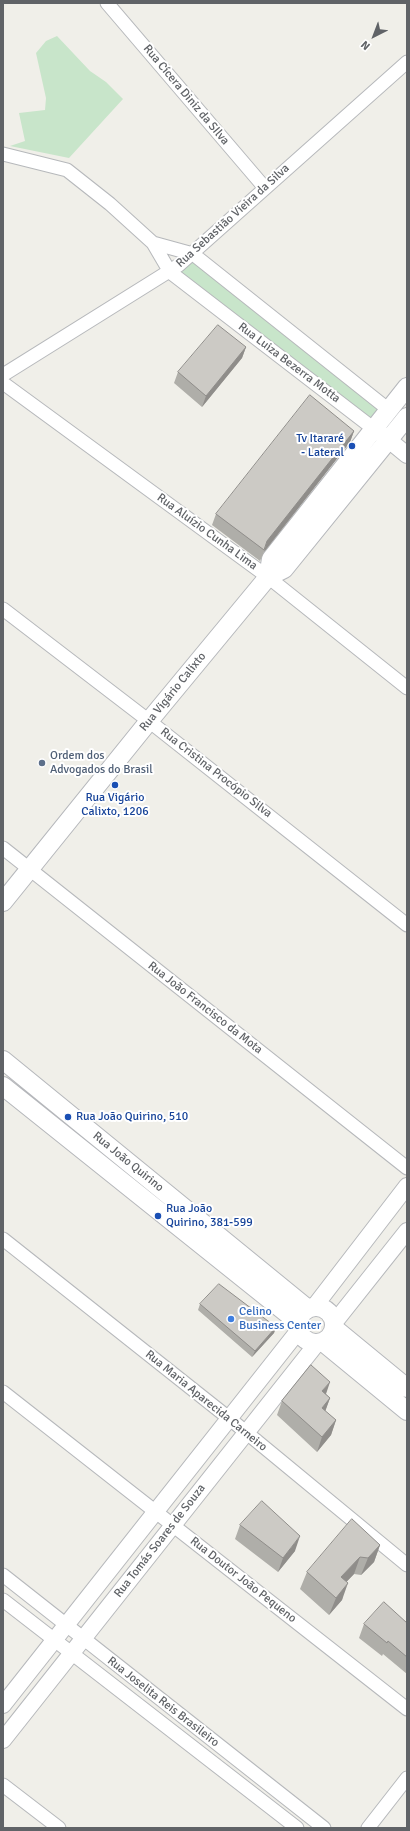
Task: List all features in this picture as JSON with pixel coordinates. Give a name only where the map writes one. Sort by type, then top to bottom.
[{"type":"main road","name":"Rua Vigário Calixto","points":[[268,577],[271,559],[407,387]]},
{"type":"main road","name":"Rua Vigário Calixto","points":[[3,902],[149,721],[268,577],[284,569],[388,440],[406,421]]},
{"type":"main road","name":"Rua João Quirino","points":[[3,1060],[305,1317]]},
{"type":"main road","name":"Rua João Quirino","points":[[3,1086],[305,1317]]},
{"type":"main road","points":[[327,1334],[330,1313],[325,1309],[305,1317],[306,1339],[327,1334],[407,1388]]},
{"type":"main road","points":[[327,1334],[407,1411]]},
{"type":"street","name":"Rua Cícera Diniz da SIlva","points":[[107,3],[265,188]]},
{"type":"street","name":"Rua Sebastião Vieira da Silva","points":[[3,375],[170,272],[193,254],[407,62]]},
{"type":"street","points":[[3,154],[67,170],[110,204],[153,243],[170,272]]},
{"type":"street","points":[[153,243],[193,254]]},
{"type":"street","name":"Rua Luiza Bezerra Motta","points":[[193,254],[389,410],[406,421]]},
{"type":"street","name":"Rua Luiza Bezerra Motta","points":[[170,272],[407,455]]},
{"type":"street","name":"Rua Aluízio Cunha Lima","points":[[3,383],[268,577],[407,688]]},
{"type":"street","name":"Rua Cristina Procópio Silva","points":[[3,609],[149,721],[407,925]]},
{"type":"street","name":"Rua João Francisco da Mota","points":[[3,848],[407,1168]]},
{"type":"street","name":"Rua Tomás Soares de Souza","points":[[3,1705],[230,1418],[305,1317],[407,1186]]},
{"type":"street","name":"Rua Tomás Soares de Souza","points":[[3,1740],[70,1653],[246,1432],[327,1334],[407,1231]]},
{"type":"street","name":"Rua Maria Aparecida Carneiro","points":[[3,1239],[230,1418],[407,1565]]},
{"type":"street","name":"Rua Doutor João Pequeno","points":[[3,1392],[407,1709]]},
{"type":"street","name":"Rua Joselita Reis Brasileiro","points":[[3,1575],[324,1828]]},
{"type":"street","name":"Rua Joselita Reis Brasileiro","points":[[3,1600],[296,1828]]},
{"type":"street","points":[[368,1828],[407,1778]]},
{"type":"street","points":[[3,1785],[59,1828]]},
{"type":"green space","points":[[57,36],[90,71],[106,82],[123,99],[69,158],[10,146],[25,141],[19,113],[45,110],[46,98],[36,53],[46,41]]},
{"type":"green space","points":[[195,261],[383,411],[373,423],[176,273]]},
{"type":"building","points":[[218,325],[246,347],[206,396],[178,372]]},
{"type":"building","points":[[310,395],[354,431],[267,541],[264,550],[216,514]]},
{"type":"building","name":"Celino Business Center","points":[[219,1284],[276,1327],[255,1351],[200,1304]]},
{"type":"building","points":[[311,1365],[330,1382],[322,1391],[330,1398],[322,1408],[336,1420],[322,1437],[282,1401]]},
{"type":"building","points":[[262,1501],[300,1536],[283,1558],[240,1525]]},
{"type":"building","points":[[352,1519],[380,1545],[368,1558],[360,1557],[341,1577],[348,1583],[336,1598],[307,1572]]},
{"type":"building","points":[[384,1602],[407,1623],[407,1657],[364,1624]]},
{"type":"place","name":"Tv Itararé - Lateral","points":[[352,446]]},
{"type":"place","name":"Ordem dos Advogados do Brasil","points":[[42,763]]},
{"type":"place","name":"Rua Vigário Calixto, 1206","points":[[115,785]]},
{"type":"place","name":"Rua João Quirino, 510","points":[[68,1117]]},
{"type":"place","name":"Rua João Quirino, 381-599","points":[[158,1216]]},
{"type":"place","name":"Celino Business Center","points":[[231,1319]]}]
